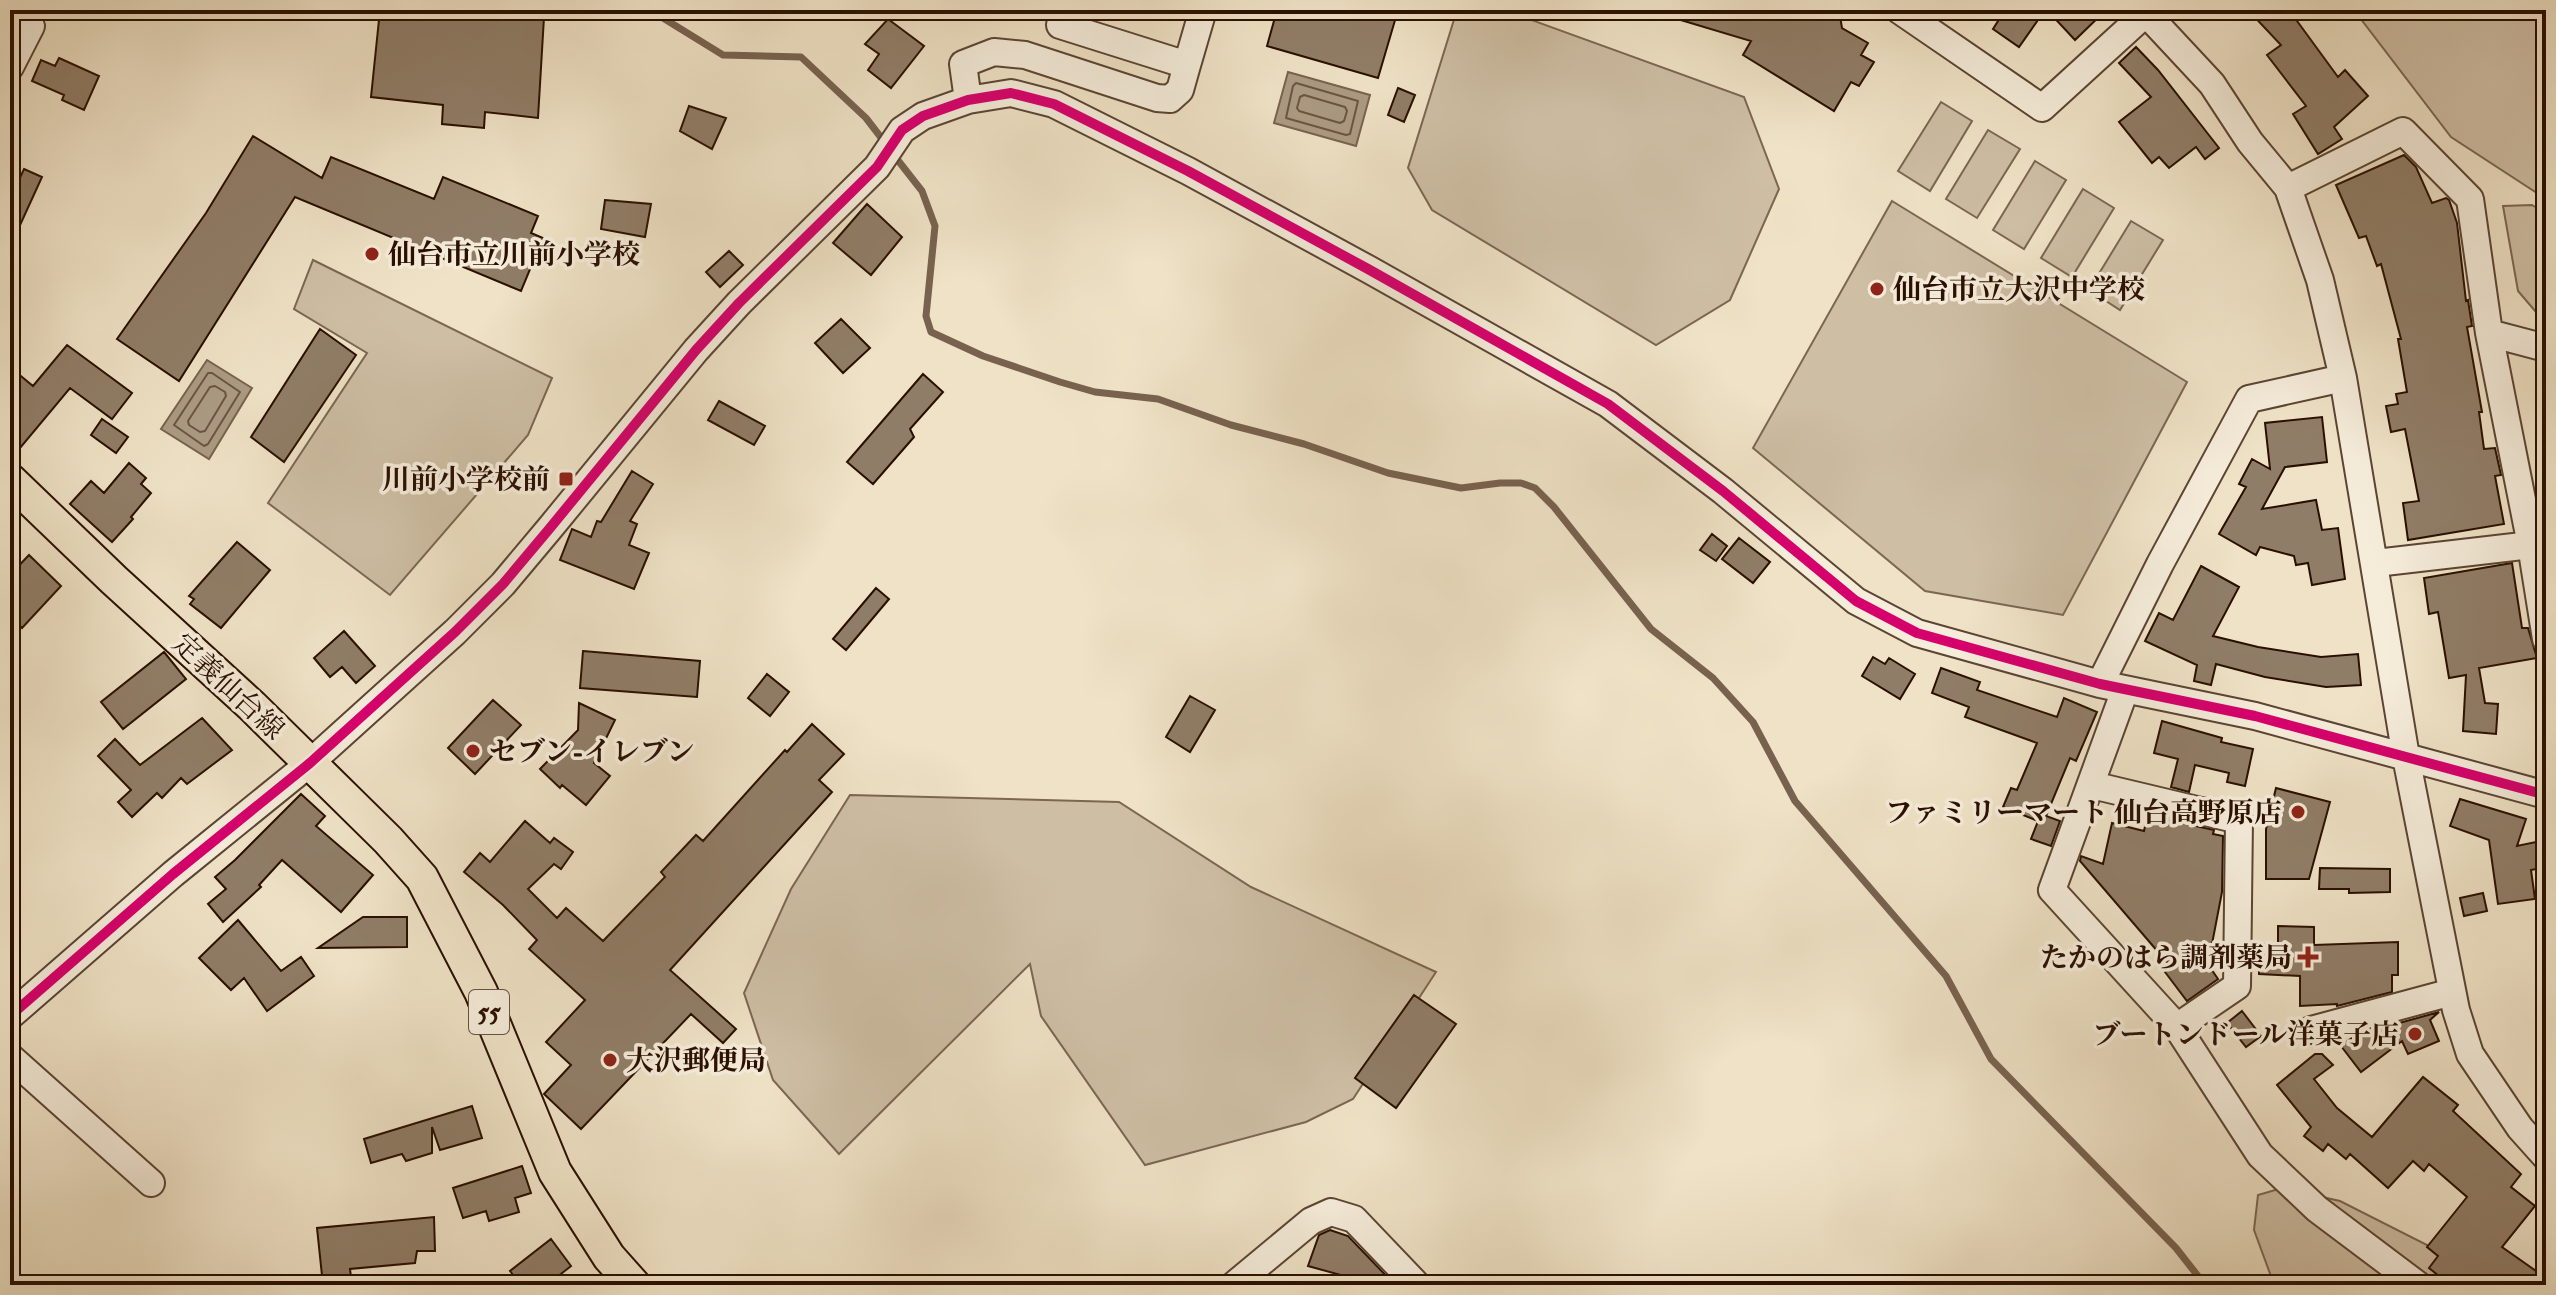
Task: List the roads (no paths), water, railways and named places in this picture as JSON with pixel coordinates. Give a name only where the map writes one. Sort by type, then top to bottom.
[{"type":"main road","name":"定義仙台線","points":[[10,480],[310,763],[422,878],[481,992],[555,1172],[626,1282]]},
{"type":"street","points":[[1064,10],[1060,25],[1187,65]]},
{"type":"street","points":[[968,100],[963,64],[994,52],[1025,55],[1157,98],[1170,99],[1180,90],[1203,10]]},
{"type":"street","points":[[1899,10],[2042,108],[2145,12],[2212,84],[2250,142],[2288,188],[2320,280],[2343,378],[2406,757],[2452,992],[2470,1054],[2520,1128],[2546,1157]]},
{"type":"street","points":[[10,67],[23,18]]},
{"type":"street","points":[[10,1016],[173,874],[310,763],[455,632],[503,584],[707,338],[798,243],[877,167],[902,130],[923,116],[968,100],[1011,93],[1054,104],[1188,171],[1608,404],[1723,491],[1856,601],[1917,633],[2112,687],[2255,716],[2546,795]]},
{"type":"street","points":[[2288,188],[2403,131],[2470,199],[2489,333],[2539,545],[2546,639]]},
{"type":"street","points":[[2489,333],[2546,348]]},
{"type":"street","points":[[2343,378],[2249,399],[2160,564],[2112,687],[2092,785],[2052,890],[2177,1027],[2260,1155],[2317,1209],[2418,1285]]},
{"type":"street","points":[[2376,563],[2539,545]]},
{"type":"street","points":[[2092,785],[2239,820],[2237,986],[2177,1027]]},
{"type":"street","points":[[2311,1030],[2452,992]]},
{"type":"street","points":[[10,1057],[151,1183]]},
{"type":"street","points":[[1234,1285],[1311,1221],[1331,1212],[1354,1219],[1417,1285]]},
{"type":"water","points":[[1288,72],[1370,95],[1356,146],[1274,123]]},
{"type":"water","points":[[207,360],[252,388],[209,459],[161,429]]},
{"type":"waterway","points":[[650,10],[723,55],[801,57],[866,118],[886,144]]},
{"type":"waterway","points":[[893,154],[922,191],[935,226],[926,316],[931,332],[983,356],[1060,382],[1095,392],[1158,399],[1388,473],[1461,488],[1500,483],[1521,483],[1535,488],[1554,507],[1651,629],[1713,678],[1753,722],[1795,801],[1946,976],[1991,1059],[2176,1248],[2205,1285]]},
{"type":"place","name":"仙台市立川前小学校","points":[[372,254]]},
{"type":"place","name":"仙台市立大沢中学校","points":[[1877,289]]},
{"type":"place","name":"川前小学校前","points":[[566,479]]},
{"type":"place","name":"セブン-イレブン","points":[[473,751]]},
{"type":"place","name":"ファミリーマート 仙台高野原店","points":[[2298,812]]},
{"type":"place","name":"たかのはら調剤薬局","points":[[2308,957]]},
{"type":"place","name":"ブートンドール洋菓子店","points":[[2415,1034]]},
{"type":"place","name":"大沢郵便局","points":[[610,1060]]}]
